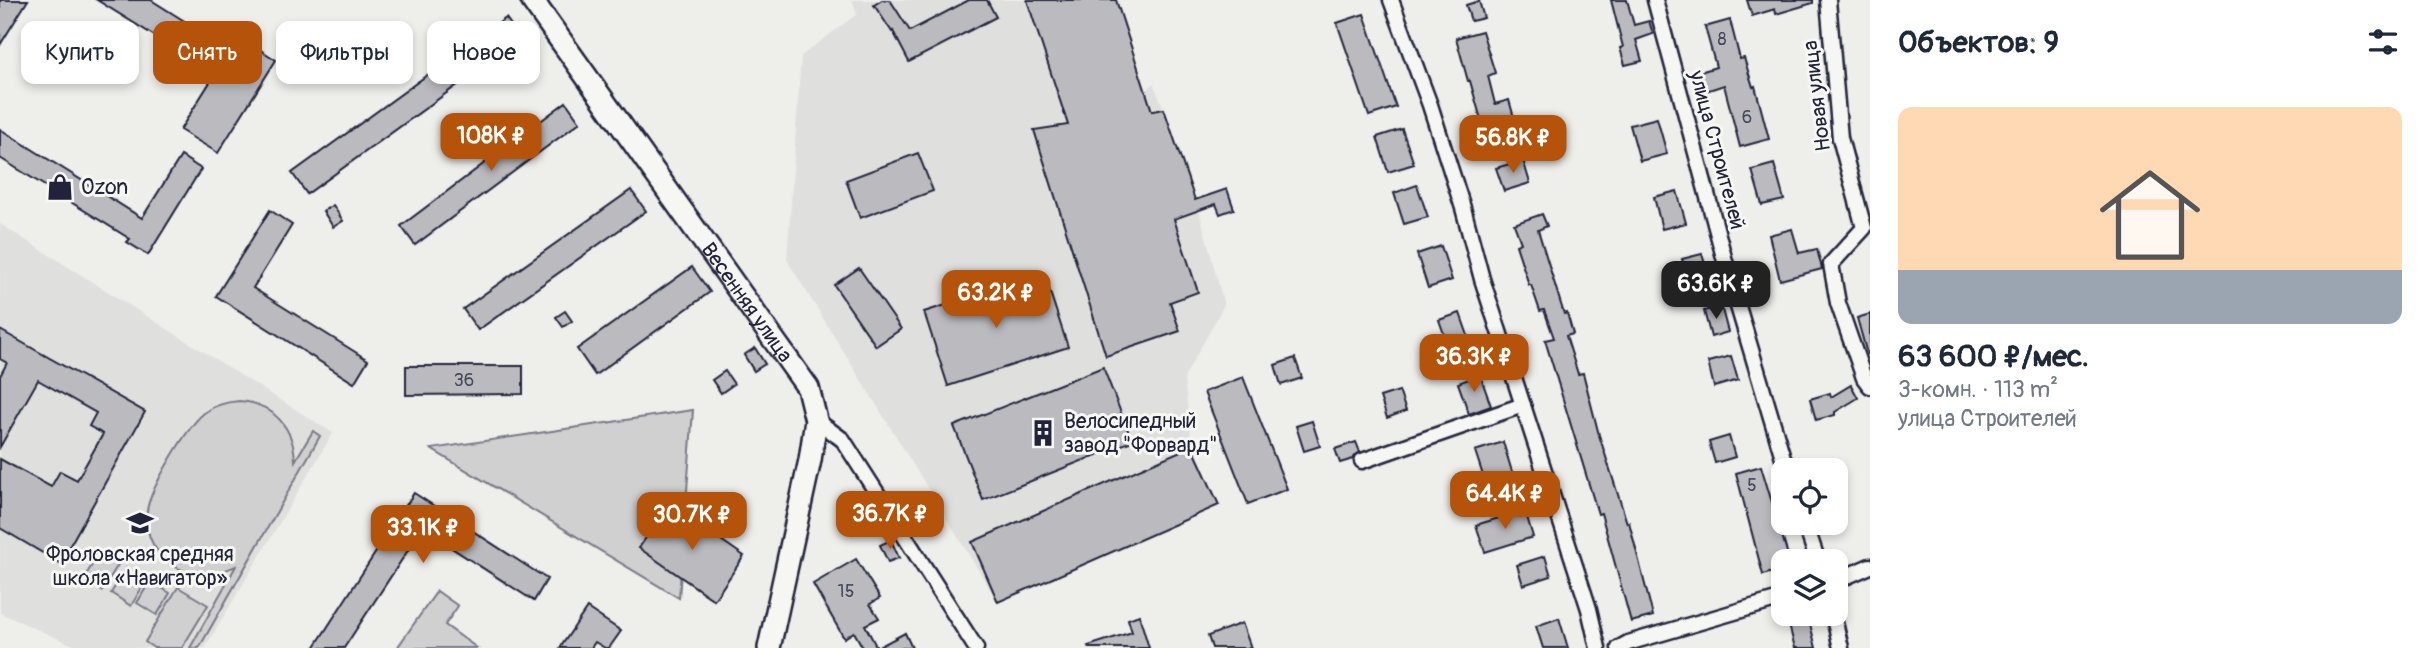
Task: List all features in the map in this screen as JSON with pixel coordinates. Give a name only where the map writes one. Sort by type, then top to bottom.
[{"type":"street","name":"Весенняя улица","points":[[533,0],[808,388],[816,419],[810,460],[769,648]]},
{"type":"street","points":[[1391,0],[1430,105],[1463,208],[1482,279],[1589,609],[1598,648]]},
{"type":"street","name":"улица Строителей","points":[[1655,0],[1729,276],[1783,458]]},
{"type":"street","name":"Новая улица","points":[[1828,0],[1840,138],[1864,228],[1830,264],[1838,303],[1864,378],[1870,386]]},
{"type":"street","points":[[1362,461],[1523,405]]},
{"type":"street","points":[[816,419],[843,440],[976,648]]},
{"type":"street","points":[[1848,576],[1870,566]]},
{"type":"street","points":[[1619,648],[1771,602]]},
{"type":"street","points":[[1836,626],[1841,648]]},
{"type":"shaded area","points":[[852,0],[1116,0],[1146,92],[1153,83],[1164,109],[1199,210],[1224,305],[1184,378],[1192,445],[1219,505],[998,602],[787,260],[801,56],[857,14]]},
{"type":"shaded area","name":"Фроловская средняя школа «Навигатор»","points":[[0,224],[333,433],[205,648],[80,648],[0,613]]},
{"type":"shaded area","points":[[239,401],[262,407],[279,419],[291,438],[295,461],[313,431],[320,436],[199,648],[190,648],[236,566],[223,571],[197,574],[173,565],[155,548],[147,524],[147,511],[162,474],[197,420],[216,406]]},
{"type":"shaded area","points":[[693,410],[679,598],[431,449]]},
{"type":"shaded area","points":[[100,552],[119,563],[102,591],[83,580]]},
{"type":"shaded area","points":[[127,567],[147,579],[131,606],[111,593]]},
{"type":"shaded area","points":[[150,581],[170,593],[157,615],[137,603]]},
{"type":"shaded area","points":[[178,587],[208,605],[182,648],[154,648],[145,642]]},
{"type":"shaded area","points":[[437,591],[458,606],[445,625],[477,648],[397,648]]},
{"type":"building","points":[[0,0],[28,0],[0,45]]},
{"type":"building","points":[[97,0],[151,0],[184,21],[153,21],[153,35],[139,26],[139,21],[131,21]]},
{"type":"building","points":[[882,0],[890,0],[910,31],[969,0],[987,0],[996,17],[909,62],[893,31],[874,5]]},
{"type":"building","points":[[1027,0],[1116,0],[1152,111],[1164,109],[1195,200],[1227,189],[1234,209],[1220,214],[1216,204],[1174,219],[1198,292],[1170,302],[1180,331],[1106,356],[1034,130],[1068,125]]},
{"type":"building","points":[[1611,0],[1627,0],[1634,25],[1649,21],[1653,34],[1636,40],[1642,61],[1625,65]]},
{"type":"building","points":[[1747,0],[1813,0],[1813,3],[1776,14],[1775,9],[1752,16]]},
{"type":"building","points":[[1479,1],[1484,18],[1471,21],[1466,5]]},
{"type":"building","points":[[1364,14],[1396,107],[1369,116],[1337,23]]},
{"type":"building","points":[[1730,20],[1740,59],[1744,58],[1753,87],[1755,86],[1769,139],[1740,147],[1724,85],[1706,91],[1700,72],[1716,67],[1705,27]]},
{"type":"building","points":[[1482,31],[1495,73],[1488,76],[1495,104],[1509,100],[1519,135],[1488,144],[1456,38]]},
{"type":"building","points":[[262,51],[276,60],[262,82]]},
{"type":"building","points":[[427,75],[427,84],[459,84],[307,194],[292,173]]},
{"type":"building","points":[[209,84],[261,84],[218,153],[180,130]]},
{"type":"building","points":[[566,102],[580,122],[415,245],[401,226]]},
{"type":"building","points":[[1657,118],[1667,154],[1640,161],[1630,125]]},
{"type":"building","points":[[0,129],[142,218],[181,156],[201,169],[148,255],[127,242],[130,239],[0,158]]},
{"type":"building","points":[[1402,129],[1414,164],[1388,172],[1377,137]]},
{"type":"building","points":[[918,153],[933,191],[860,218],[846,180]]},
{"type":"building","points":[[1523,160],[1530,183],[1504,191],[1496,168]]},
{"type":"building","points":[[1774,164],[1784,200],[1762,205],[1752,170]]},
{"type":"building","points":[[1417,185],[1428,217],[1404,224],[1394,193]]},
{"type":"building","points":[[631,190],[646,211],[478,330],[463,309]]},
{"type":"building","points":[[1677,191],[1686,223],[1662,229],[1654,197]]},
{"type":"building","points":[[333,205],[343,221],[333,227],[323,211]]},
{"type":"building","points":[[270,210],[292,225],[253,288],[368,360],[354,383],[216,296]]},
{"type":"building","points":[[1542,214],[1547,226],[1538,230],[1564,314],[1567,313],[1573,334],[1566,336],[1578,374],[1583,373],[1599,435],[1627,523],[1629,522],[1653,616],[1631,622],[1601,513],[1598,514],[1545,340],[1554,338],[1544,310],[1540,311],[1529,285],[1516,245],[1521,243],[1514,224]]},
{"type":"building","points":[[1792,229],[1799,253],[1817,249],[1822,269],[1780,280],[1769,235]]},
{"type":"building","points":[[1441,246],[1452,280],[1428,288],[1417,254]]},
{"type":"building","points":[[1702,254],[1708,274],[1688,280],[1682,259]]},
{"type":"building","points":[[692,267],[710,292],[595,375],[577,349]]},
{"type":"building","points":[[859,268],[901,329],[876,346],[834,285]]},
{"type":"building","points":[[1044,274],[1068,347],[948,386],[924,312]]},
{"type":"building","points":[[1721,306],[1728,332],[1711,337],[1704,311]]},
{"type":"building","points":[[565,311],[572,321],[563,327],[556,317]]},
{"type":"building","points":[[1460,313],[1471,344],[1450,351],[1439,320]]},
{"type":"building","points":[[1870,314],[1870,353],[1867,354],[1857,318]]},
{"type":"building","points":[[0,330],[145,412],[60,563],[0,528],[0,459],[51,487],[60,471],[77,480],[103,434],[89,426],[96,413],[38,380],[0,447],[0,376],[7,363],[0,359]]},
{"type":"building","points":[[755,348],[765,364],[754,371],[744,355]]},
{"type":"building","points":[[1731,356],[1738,380],[1714,387],[1708,362]]},
{"type":"building","points":[[1295,358],[1302,378],[1281,385],[1275,365]]},
{"type":"building","points":[[406,366],[523,366],[523,394],[406,395]]},
{"type":"building","name":"Велосипедный завод \"Форвард\"","points":[[1103,367],[1132,441],[983,500],[954,426]]},
{"type":"building","points":[[725,371],[734,384],[721,393],[712,380]]},
{"type":"building","points":[[1480,375],[1491,406],[1469,414],[1458,383]]},
{"type":"building","points":[[1243,377],[1287,489],[1248,504],[1204,392]]},
{"type":"building","points":[[1851,385],[1858,398],[1835,412],[1835,415],[1816,420],[1810,399],[1830,393],[1831,397]]},
{"type":"building","points":[[1399,391],[1406,411],[1387,418],[1380,397]]},
{"type":"building","points":[[1312,421],[1320,446],[1304,451],[1296,426]]},
{"type":"building","points":[[1729,436],[1735,457],[1715,463],[1709,442]]},
{"type":"building","points":[[1356,442],[1360,452],[1353,459],[1340,463],[1335,449]]},
{"type":"building","points":[[1503,442],[1516,485],[1489,494],[1475,451]]},
{"type":"building","points":[[1192,446],[1219,505],[998,602],[972,542]]},
{"type":"building","points":[[1761,466],[1771,499],[1771,535],[1782,535],[1786,549],[1771,549],[1771,573],[1763,575],[1736,473]]},
{"type":"building","points":[[414,493],[547,579],[534,601],[422,529],[344,648],[314,648]]},
{"type":"building","points":[[669,504],[744,556],[714,600],[639,548]]},
{"type":"building","points":[[1525,510],[1533,537],[1485,552],[1476,525]]},
{"type":"building","points":[[891,540],[899,558],[888,562],[880,545]]},
{"type":"building","points":[[1545,556],[1551,576],[1523,585],[1517,565]]},
{"type":"building","points":[[856,559],[880,598],[870,604],[879,618],[865,625],[877,648],[863,648],[854,632],[844,638],[813,584]]},
{"type":"building","points":[[587,608],[621,631],[609,648],[595,642],[591,648],[560,648]]},
{"type":"building","points":[[1139,615],[1149,648],[1089,648],[1088,646],[1132,632],[1128,619]]},
{"type":"building","points":[[1559,618],[1568,648],[1543,648],[1536,626]]},
{"type":"building","points":[[1242,623],[1251,648],[1212,648],[1208,636]]},
{"type":"building","points":[[1789,626],[1810,626],[1816,648],[1795,648]]},
{"type":"building","points":[[905,633],[912,648],[877,648]]},
{"type":"place","name":"Ozon","points":[[60,187]]},
{"type":"place","name":"Велосипедный завод \"Форвард\"","points":[[1043,433]]},
{"type":"place","name":"Фроловская средняя школа «Навигатор»","points":[[140,523]]}]
